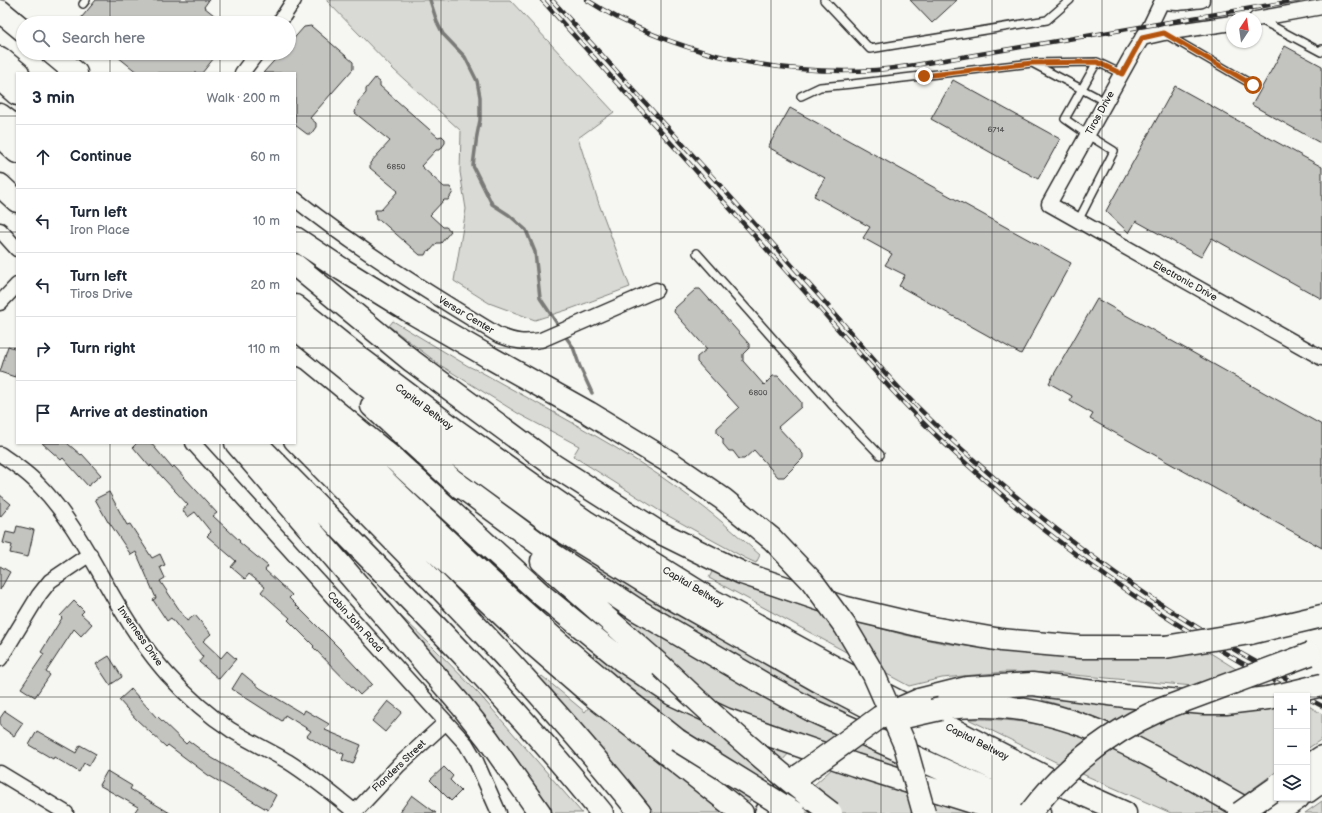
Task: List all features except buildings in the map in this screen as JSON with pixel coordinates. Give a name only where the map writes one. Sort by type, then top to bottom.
[{"type":"highway","points":[[0,12],[16,25]]},
{"type":"highway","points":[[0,58],[17,72]]},
{"type":"highway","points":[[60,60],[75,72]]},
{"type":"highway","points":[[0,79],[16,93]]},
{"type":"highway","points":[[0,114],[16,127]]},
{"type":"highway","points":[[0,136],[16,151]]},
{"type":"highway","points":[[0,185],[16,200]]},
{"type":"highway","points":[[296,239],[343,270],[405,308],[589,413],[671,463],[728,503],[772,539],[812,581],[845,626],[874,675],[906,745],[924,813]]},
{"type":"highway","points":[[296,266],[412,361],[552,465],[655,530],[742,573],[842,607],[927,627],[1001,640],[1080,647],[1165,647],[1250,633],[1322,616]]},
{"type":"highway","name":"Capital Beltway","points":[[296,307],[361,359],[452,428],[524,479],[585,521],[709,598],[868,686],[1053,781],[1125,813]]},
{"type":"highway","points":[[296,329],[400,412],[546,520],[659,591],[824,684],[917,732],[1089,813]]},
{"type":"highway","points":[[296,334],[451,479],[661,666],[756,753],[831,813]]},
{"type":"highway","points":[[296,379],[396,461],[555,606],[623,661],[672,694],[725,719],[769,735],[855,765],[1008,813]]},
{"type":"highway","points":[[296,396],[456,550],[553,637],[600,690],[742,813]]},
{"type":"highway","points":[[296,420],[533,644],[677,740],[795,813]]},
{"type":"highway","points":[[296,441],[447,594],[486,636],[607,772],[640,813]]},
{"type":"highway","points":[[237,444],[461,705],[488,739],[540,813]]},
{"type":"highway","points":[[257,444],[412,601],[503,698],[602,813]]},
{"type":"highway","points":[[451,479],[555,556],[630,606],[769,687],[815,712],[1040,813]]},
{"type":"highway","points":[[1030,813],[1063,776],[1090,752],[1122,729],[1146,716],[1175,704],[1316,652]]},
{"type":"highway","points":[[766,813],[800,775],[880,717],[919,700],[967,688],[1032,684],[1125,696],[1204,703],[1226,703],[1268,698],[1322,685]]},
{"type":"highway","points":[[839,746],[891,720],[940,709],[981,706],[1004,707],[1033,711],[1091,728],[1121,740],[1252,813]]},
{"type":"highway","points":[[677,740],[772,813]]},
{"type":"highway","points":[[1310,765],[1322,757]]},
{"type":"highway","points":[[1310,790],[1322,781]]},
{"type":"highway","points":[[1240,813],[1274,789]]},
{"type":"highway","points":[[1277,813],[1294,801]]},
{"type":"street","points":[[284,16],[294,0]]},
{"type":"street","points":[[1162,0],[1172,3],[1184,3],[1202,0]]},
{"type":"street","name":"Tiros Drive","points":[[1049,204],[1150,26],[1162,0]]},
{"type":"street","points":[[1262,18],[1322,7]]},
{"type":"street","points":[[1142,38],[1164,33],[1226,24]]},
{"type":"street","points":[[243,72],[252,60]]},
{"type":"street","name":"Versar Center","points":[[296,200],[324,223],[418,286],[498,335],[512,340],[528,342],[541,340],[656,290]]},
{"type":"street","name":"Electronic Drive","points":[[1049,204],[1322,358]]},
{"type":"street","points":[[0,230],[16,248]]},
{"type":"street","points":[[0,303],[16,286]]},
{"type":"street","name":"Cabin John Road","points":[[194,444],[446,722],[472,753],[499,813]]},
{"type":"street","name":"Inverness Drive","points":[[0,454],[20,468],[42,488],[70,522],[148,652],[191,699],[231,730],[314,779],[354,812]]},
{"type":"street","points":[[0,659],[39,595],[50,581],[90,554]]},
{"type":"street","name":"Flanders Street","points":[[354,812],[399,765],[446,722]]},
{"type":"street","points":[[0,773],[66,813]]},
{"type":"lane","points":[[824,0],[870,48],[1046,20],[1070,0]]},
{"type":"lane","points":[[1262,22],[1321,52],[1322,49]]},
{"type":"lane","points":[[1164,33],[1253,85]]},
{"type":"lane","points":[[1078,221],[1114,151],[1065,119],[1097,62]]},
{"type":"lane","points":[[801,96],[820,87],[1032,63],[1097,62],[1122,74]]},
{"type":"lane","points":[[1032,63],[1106,102]]},
{"type":"lane","points":[[697,254],[831,404],[880,454]]},
{"type":"shaded area","points":[[326,0],[510,0],[614,112],[578,138],[599,204],[630,287],[535,320],[489,303],[454,281],[466,209],[460,172],[461,131],[394,70]]},
{"type":"shaded area","points":[[393,321],[468,366],[586,430],[638,461],[706,509],[760,555],[756,563],[663,513],[573,456],[579,446],[519,414],[440,365],[389,326]]},
{"type":"shaded area","points":[[477,477],[850,706],[845,715],[786,686],[742,662],[589,567],[473,483]]},
{"type":"shaded area","points":[[713,570],[776,597],[820,612],[905,635],[943,643],[1013,652],[1204,649],[1260,684],[1193,686],[1052,673],[1006,672],[942,678],[909,686],[709,578]]},
{"type":"shaded area","points":[[375,591],[479,694],[582,813],[551,813]]},
{"type":"shaded area","points":[[629,614],[927,772],[923,780],[704,700],[624,619]]},
{"type":"shaded area","points":[[596,653],[790,752],[764,781],[741,813],[655,813],[598,745],[538,679],[542,676],[585,712],[614,675],[592,657]]},
{"type":"shaded area","points":[[1044,696],[1274,706],[1274,773],[1243,796],[1146,740],[1121,728],[1095,717],[1042,700]]},
{"type":"shaded area","points":[[1310,707],[1322,714],[1322,739],[1310,747]]},
{"type":"shaded area","points":[[968,719],[1005,720],[1032,723],[1090,740],[1138,762],[1228,813],[1171,813],[1064,766]]},
{"type":"shaded area","points":[[833,768],[978,813],[786,813],[797,800]]},
{"type":"shaded area","points":[[1322,801],[1322,813],[1305,813]]},
{"type":"waterway","points":[[430,0],[437,22],[443,34],[465,57],[477,81],[480,97],[480,120],[473,166],[492,204],[509,215],[526,230],[535,252],[540,298],[560,328]]},
{"type":"waterway","points":[[563,333],[573,347],[592,393]]},
{"type":"railway","points":[[542,0],[886,383],[942,441],[1025,514],[1068,549],[1113,581],[1206,642],[1297,693]]},
{"type":"railway","points":[[552,0],[716,180],[824,301],[888,376],[965,452],[1015,496],[1056,529],[1141,591],[1229,647],[1322,697]]},
{"type":"railway","points":[[587,0],[619,19],[654,35],[726,58],[763,65],[838,71],[891,69],[1299,0]]},
{"type":"railway","points":[[1310,700],[1322,706]]},
{"type":"route","points":[[924,76],[1032,63],[1097,62],[1122,74],[1142,38],[1164,33],[1253,85]]}]
